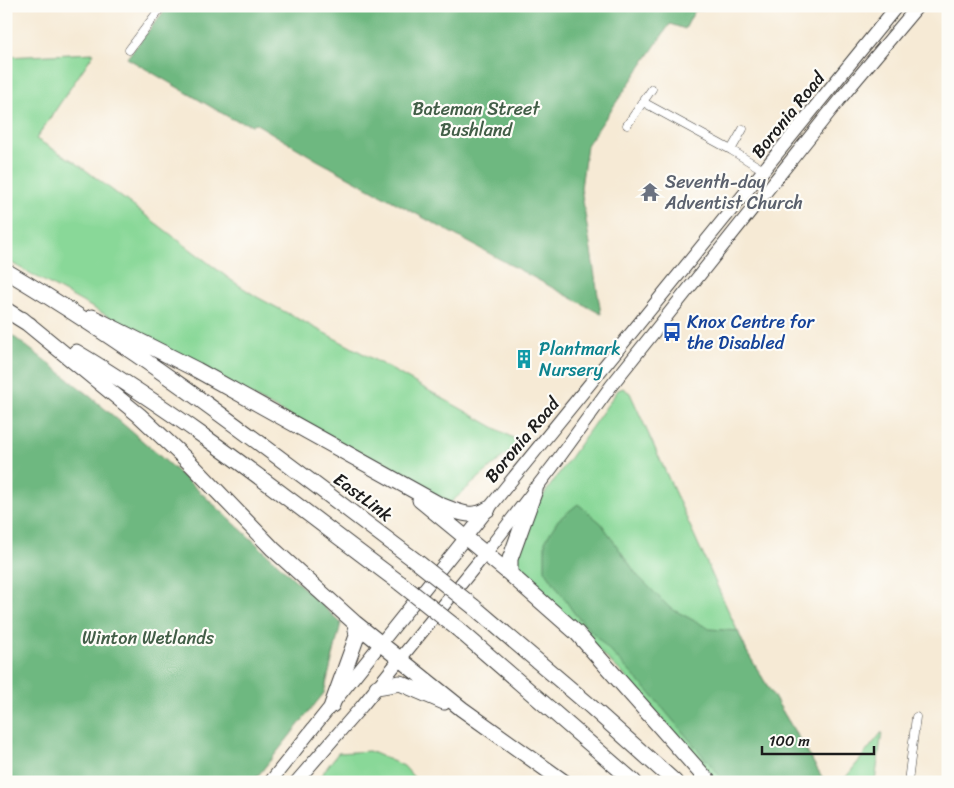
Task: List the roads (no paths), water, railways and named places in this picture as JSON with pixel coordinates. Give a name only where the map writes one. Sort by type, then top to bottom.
[{"type":"highway","name":"EastLink","points":[[6,271],[50,297],[205,404],[416,561],[474,607],[588,704],[674,782]]},
{"type":"highway","points":[[50,297],[121,330],[197,370],[408,488],[466,514],[477,514],[488,509]]},
{"type":"highway","points":[[6,310],[114,375],[215,444],[400,583],[458,629],[634,782]]},
{"type":"highway","points":[[22,319],[139,415],[191,464],[273,549],[355,623],[462,709],[564,782]]},
{"type":"highway","points":[[408,488],[432,512],[510,574],[577,633],[709,782]]},
{"type":"highway","points":[[510,574],[510,559],[535,490]]},
{"type":"highway","points":[[332,705],[357,636],[355,623]]},
{"type":"highway","points":[[377,687],[400,683],[462,709]]},
{"type":"main road","name":"Boronia Road","points":[[270,782],[488,509],[673,281],[765,172],[897,6]]},
{"type":"main road","name":"Boronia Road","points":[[296,782],[377,687],[485,554],[620,375],[834,107],[918,6]]},
{"type":"main road","points":[[673,281],[692,285]]},
{"type":"main road","points":[[607,364],[620,375]]},
{"type":"main road","points":[[548,437],[558,440],[579,430]]},
{"type":"street","points":[[128,50],[162,6]]},
{"type":"street","points":[[627,124],[652,89]]},
{"type":"street","points":[[643,102],[730,150],[765,172]]},
{"type":"street","points":[[730,150],[743,129]]},
{"type":"street","points":[[908,782],[916,717]]},
{"type":"place","name":"Seventh-day Adventist Church","points":[[650,192]]},
{"type":"place","name":"Knox Centre for the Disabled","points":[[672,332]]},
{"type":"place","name":"Plantmark Nursery","points":[[524,359]]},
{"type":"park label","name":"Bateman Street Bushland","points":[[476,119]]},
{"type":"park label","name":"Winton Wetlands","points":[[148,638]]}]
